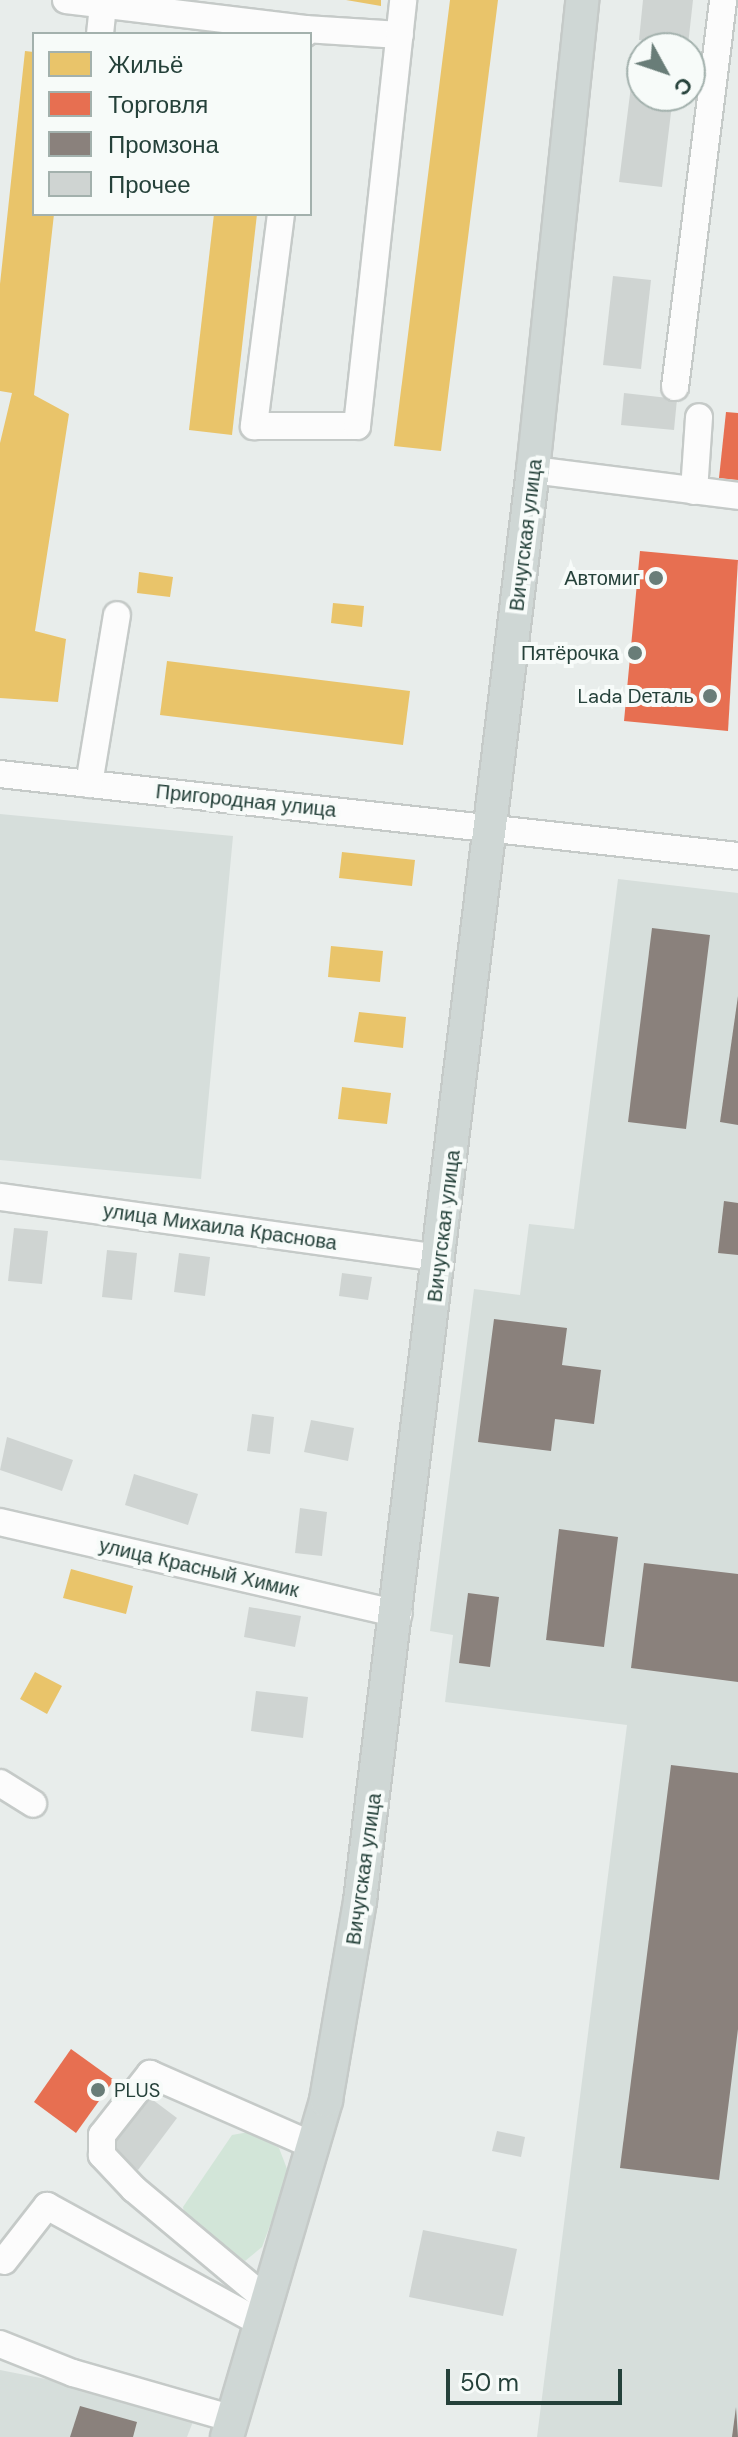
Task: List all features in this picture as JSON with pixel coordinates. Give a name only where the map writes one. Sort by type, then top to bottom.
[{"type":"main road","name":"Вичугская улица","points":[[230,2428],[314,2146],[360,1901],[399,1614],[533,470],[582,0]]},
{"type":"street","points":[[66,0],[304,31],[400,35]]},
{"type":"street","points":[[281,216],[254,426],[357,426],[403,0]]},
{"type":"street","points":[[675,387],[723,0]]},
{"type":"street","points":[[100,32],[103,4]]},
{"type":"street","points":[[694,491],[699,417]]},
{"type":"street","points":[[533,470],[738,496]]},
{"type":"street","points":[[89,784],[117,615]]},
{"type":"street","name":"Пригородная улица","points":[[0,774],[738,856]]},
{"type":"street","name":"улица Михаила Краснова","points":[[0,1197],[440,1258]]},
{"type":"street","name":"улица Красный Химик","points":[[0,1522],[399,1614]]},
{"type":"street","points":[[0,1783],[33,1804]]},
{"type":"street","points":[[265,2312],[102,2155],[102,2135],[150,2074],[314,2146]]},
{"type":"street","points":[[4,2261],[47,2206],[265,2312]]},
{"type":"street","points":[[0,2344],[230,2428]]},
{"type":"shaded area","points":[[0,814],[233,836],[201,1179],[0,1160]]},
{"type":"shaded area","points":[[618,879],[738,893],[738,2437],[537,2437],[627,1725],[445,1702],[453,1635],[430,1631],[474,1289],[520,1295],[529,1224],[574,1229]]},
{"type":"shaded area","points":[[0,2370],[198,2409],[187,2437],[0,2437]]},
{"type":"green space","points":[[249,2132],[279,2148],[289,2174],[262,2247],[245,2261],[185,2217],[183,2207],[232,2135]]},
{"type":"building: Жильё","points":[[346,0],[381,0],[381,6]]},
{"type":"building: Жильё","points":[[450,0],[498,0],[441,451],[394,446]]},
{"type":"building: Жильё","points":[[25,51],[32,52],[32,216],[54,216],[34,395],[69,414],[35,631],[66,639],[58,702],[0,698],[0,443],[12,393],[0,391],[0,284]]},
{"type":"building: Жильё","points":[[214,216],[257,216],[232,435],[189,430]]},
{"type":"building: Жильё","points":[[139,572],[173,577],[170,597],[137,593]]},
{"type":"building: Жильё","points":[[333,603],[364,606],[362,627],[331,623]]},
{"type":"building: Жильё","points":[[167,661],[410,691],[403,745],[160,715]]},
{"type":"building: Жильё","points":[[342,852],[415,860],[412,886],[339,878]]},
{"type":"building: Жильё","points":[[331,946],[383,951],[380,982],[328,977]]},
{"type":"building: Жильё","points":[[359,1012],[406,1017],[403,1048],[354,1042]]},
{"type":"building: Жильё","points":[[342,1087],[391,1093],[387,1124],[338,1119]]},
{"type":"building: Жильё","points":[[71,1569],[133,1586],[126,1614],[63,1598]]},
{"type":"building: Жильё","points":[[35,1672],[62,1686],[47,1714],[20,1699]]},
{"type":"building: Торговля","points":[[726,412],[738,413],[738,480],[719,478]]},
{"type":"building: Торговля","points":[[640,551],[738,560],[728,731],[624,721]]},
{"type":"building: Торговля","points":[[71,2049],[114,2080],[76,2133],[34,2102]]},
{"type":"building: Промзона","points":[[652,928],[710,935],[686,1129],[628,1122]]},
{"type":"building: Промзона","points":[[738,996],[738,1125],[720,1122]]},
{"type":"building: Промзона","points":[[724,1201],[738,1203],[738,1255],[718,1253]]},
{"type":"building: Промзона","points":[[494,1319],[567,1328],[562,1365],[601,1370],[594,1424],[555,1419],[551,1451],[478,1442]]},
{"type":"building: Промзона","points":[[559,1529],[618,1537],[604,1647],[546,1640]]},
{"type":"building: Промзона","points":[[644,1563],[738,1574],[738,1682],[631,1668]]},
{"type":"building: Промзона","points":[[468,1593],[499,1597],[490,1667],[459,1663]]},
{"type":"building: Промзона","points":[[671,1765],[738,1773],[738,2029],[719,2180],[620,2168]]},
{"type":"building: Промзона","points":[[80,2406],[137,2422],[133,2437],[70,2437]]},
{"type":"building: Промзона","points":[[736,2407],[738,2437],[732,2437]]},
{"type":"building: Прочее","points":[[643,0],[693,0],[689,32],[640,32]]},
{"type":"building: Прочее","points":[[628,112],[671,112],[662,187],[619,182]]},
{"type":"building: Прочее","points":[[613,276],[651,280],[641,369],[603,365]]},
{"type":"building: Прочее","points":[[624,393],[677,399],[674,430],[621,425]]},
{"type":"building: Прочее","points":[[14,1228],[48,1231],[42,1284],[8,1281]]},
{"type":"building: Прочее","points":[[107,1250],[137,1253],[132,1300],[102,1297]]},
{"type":"building: Прочее","points":[[179,1253],[210,1257],[205,1296],[174,1292]]},
{"type":"building: Прочее","points":[[342,1273],[372,1277],[368,1300],[339,1296]]},
{"type":"building: Прочее","points":[[252,1414],[274,1417],[270,1454],[247,1451]]},
{"type":"building: Прочее","points":[[311,1420],[354,1428],[348,1461],[304,1452]]},
{"type":"building: Прочее","points":[[7,1437],[73,1460],[62,1491],[0,1470]]},
{"type":"building: Прочее","points":[[134,1474],[198,1494],[188,1525],[125,1505]]},
{"type":"building: Прочее","points":[[300,1508],[327,1512],[322,1556],[295,1553]]},
{"type":"building: Прочее","points":[[249,1607],[301,1616],[295,1647],[244,1637]]},
{"type":"building: Прочее","points":[[256,1691],[308,1697],[303,1738],[251,1731]]},
{"type":"building: Прочее","points":[[149,2097],[177,2118],[138,2170],[110,2149]]},
{"type":"building: Прочее","points":[[497,2131],[525,2137],[521,2157],[492,2151]]},
{"type":"building: Прочее","points":[[423,2230],[517,2249],[503,2316],[409,2297]]},
{"type":"place","name":"Автомиг","points":[[656,578]]},
{"type":"place","name":"Пятёрочка","points":[[635,653]]},
{"type":"place","name":"Lada Dеталь","points":[[710,696]]},
{"type":"place","name":"PLUS","points":[[98,2090]]}]
